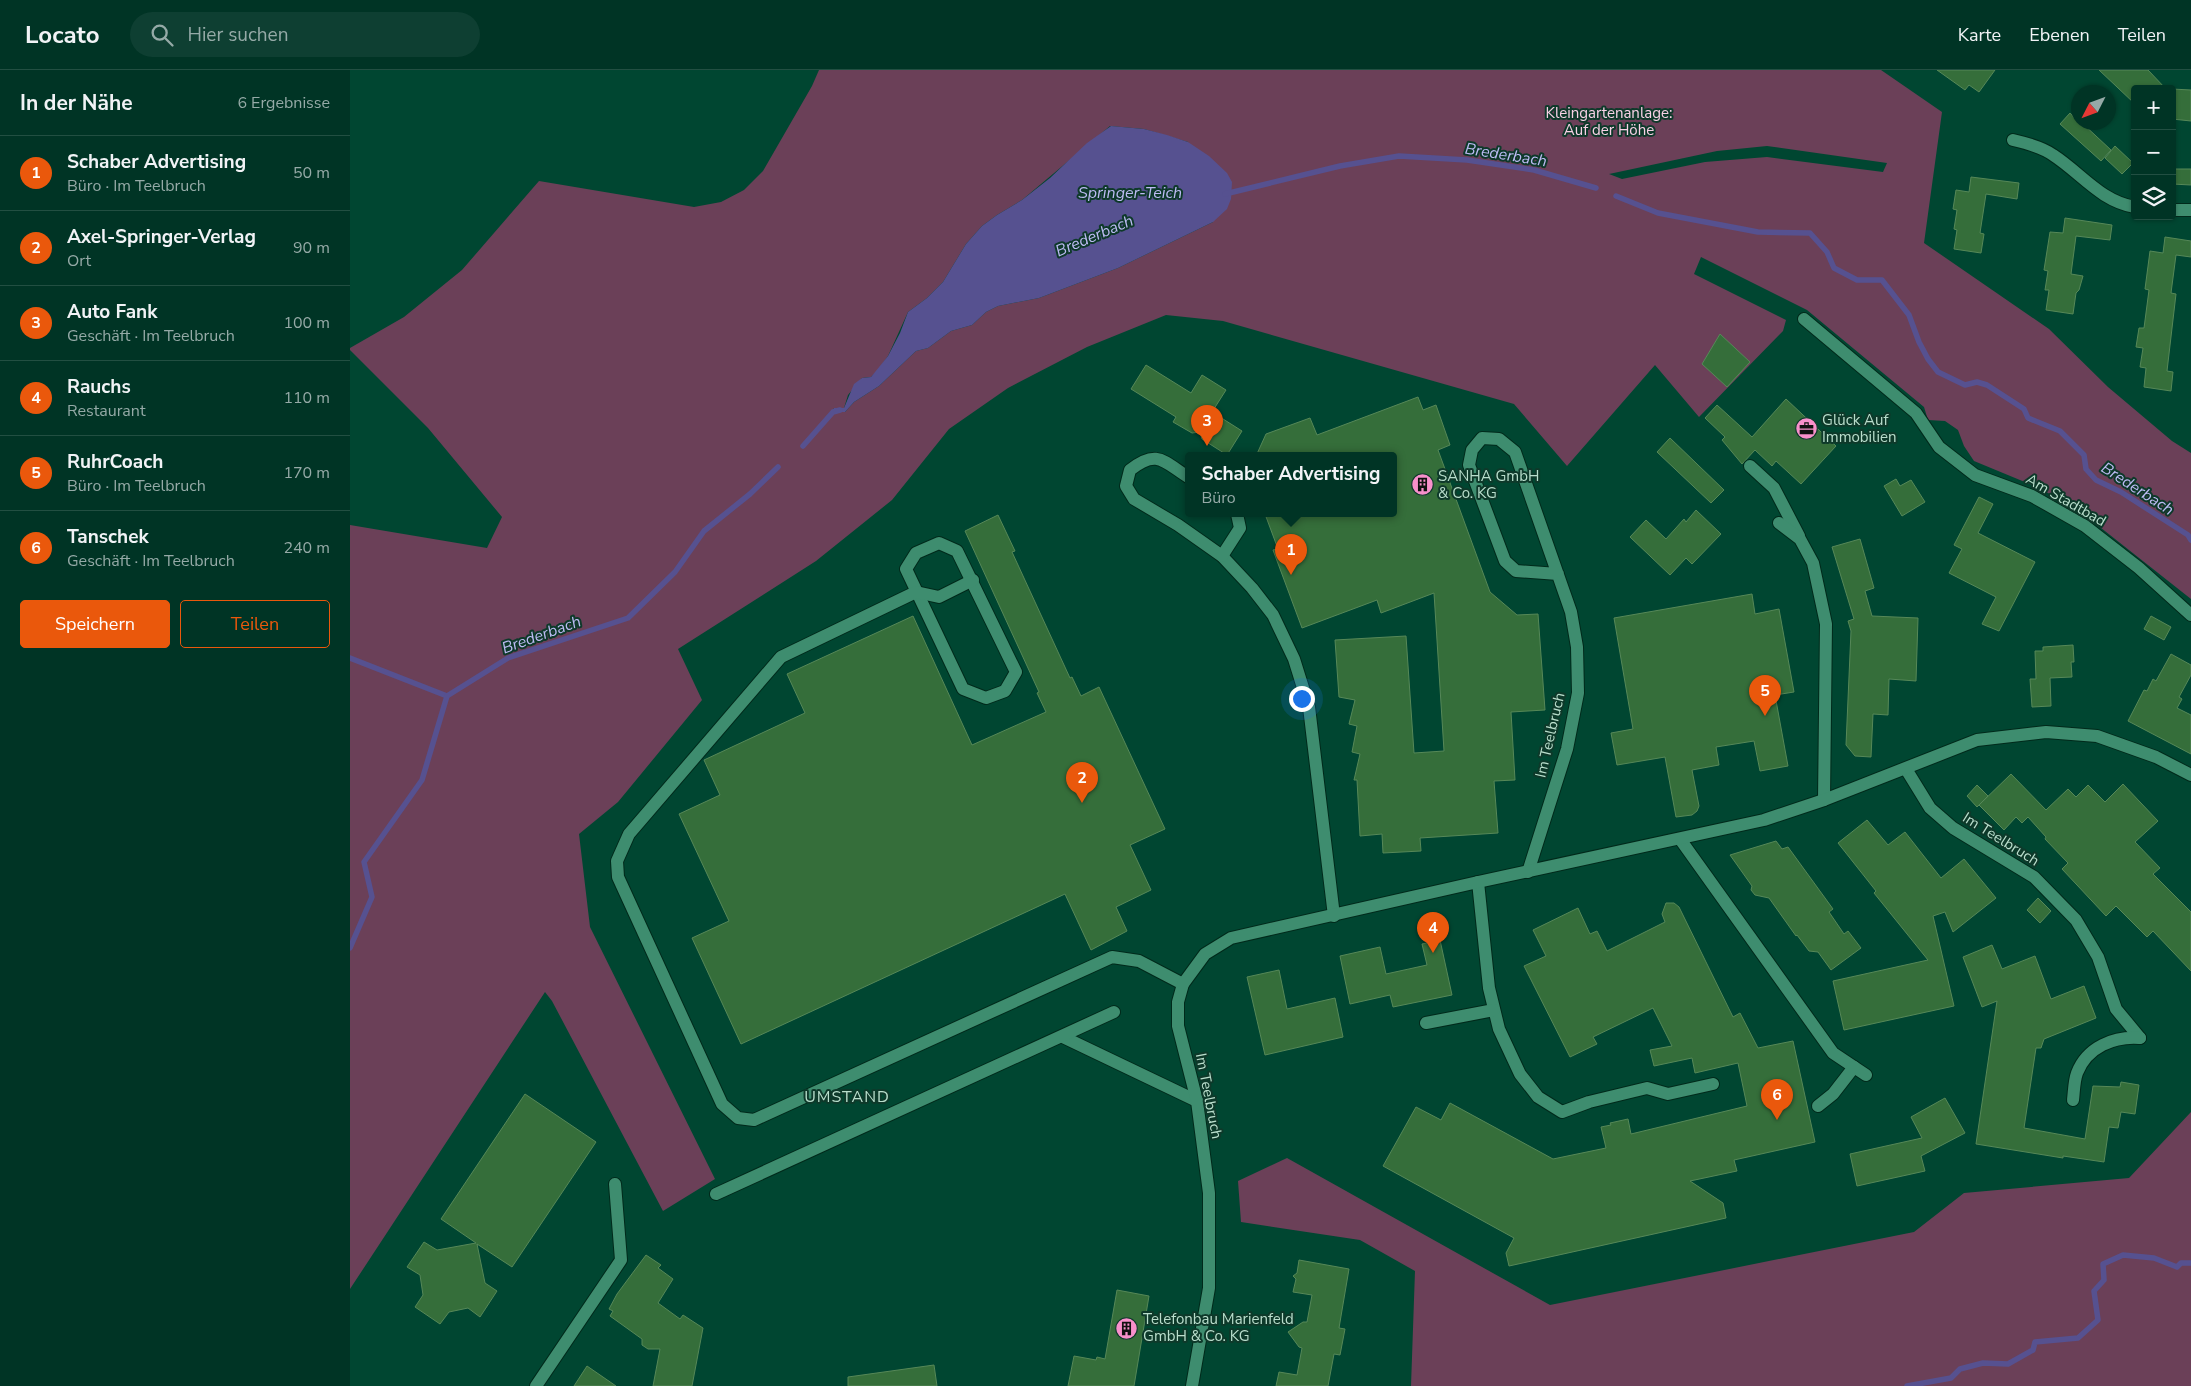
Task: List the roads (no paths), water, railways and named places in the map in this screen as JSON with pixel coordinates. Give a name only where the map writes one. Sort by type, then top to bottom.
[{"type":"street","points":[[2013,140],[2052,154],[2095,190],[2122,205],[2131,206]]},
{"type":"street","points":[[2176,210],[2191,210]]},
{"type":"street","name":"Am Stadtbad","points":[[1804,319],[1916,413],[1939,447],[1975,474],[2032,496],[2085,526],[2139,568],[2191,615]]},
{"type":"street","name":"Im Teelbruch","points":[[1528,872],[1567,749],[1578,693],[1577,647],[1571,612],[1558,574],[1515,452],[1500,439],[1482,438],[1472,450],[1469,465],[1505,561],[1516,571],[1558,574]]},
{"type":"street","points":[[1185,475],[1160,458],[1143,459],[1130,470],[1126,486],[1134,499],[1178,525],[1222,556],[1252,588],[1273,615],[1294,659],[1309,707],[1334,916]]},
{"type":"street","points":[[1750,466],[1774,488],[1813,562],[1826,624],[1824,800]]},
{"type":"street","points":[[1222,556],[1240,528],[1238,517]]},
{"type":"street","points":[[1779,523],[1800,538]]},
{"type":"street","points":[[939,543],[958,551],[1016,672],[1005,691],[986,698],[963,689],[916,592],[906,569],[916,553],[939,543]]},
{"type":"street","points":[[973,580],[939,597],[916,592],[781,657],[629,834],[617,862],[618,877],[722,1104],[738,1118],[754,1120],[1112,957],[1139,961],[1183,984]]},
{"type":"street","name":"Im Teelbruch","points":[[1192,1386],[1209,1288],[1209,1193],[1197,1101],[1178,1026],[1178,1002],[1183,984],[1205,954],[1231,938],[1764,820],[1824,800],[1977,740],[2046,732],[2097,736],[2156,757],[2191,775]]},
{"type":"street","name":"Im Teelbruch","points":[[1906,769],[1930,808],[1952,828],[2034,877],[2076,920],[2098,958],[2116,1009],[2140,1038],[2115,1038],[2090,1054],[2076,1074],[2073,1100]]},
{"type":"street","points":[[1680,839],[1833,1052],[1866,1075]]},
{"type":"street","points":[[1478,882],[1489,988],[1494,1010],[1500,1029],[1520,1074],[1538,1097],[1562,1112],[1588,1102],[1647,1088],[1668,1094],[1713,1084]]},
{"type":"street","points":[[1426,1023],[1494,1010]]},
{"type":"street","points":[[716,1194],[1114,1012]]},
{"type":"street","points":[[1063,1036],[1197,1101]]},
{"type":"street","points":[[1818,1106],[1833,1094],[1854,1066]]},
{"type":"street","points":[[536,1386],[621,1260],[615,1184]]},
{"type":"water","name":"Springer-Teich","points":[[1111,126],[1144,129],[1167,135],[1188,142],[1209,156],[1227,173],[1232,182],[1231,199],[1227,209],[1213,222],[1118,268],[1039,298],[998,306],[986,312],[972,325],[951,331],[928,348],[916,351],[879,386],[854,402],[845,412],[833,412],[834,408],[844,408],[854,384],[862,378],[871,377],[888,356],[908,312],[927,298],[943,282],[966,244],[982,226],[1022,200],[1050,178],[1087,143]]},
{"type":"waterway","name":"Brederbach","points":[[1225,194],[1340,166],[1399,156],[1467,160],[1534,170],[1596,188]]},
{"type":"waterway","name":"Brederbach","points":[[1616,196],[1658,213],[1758,232],[1810,233],[1827,252],[1834,268],[1857,280],[1882,280],[1909,315],[1919,342],[1938,372],[1965,385],[1977,382],[1987,385],[2024,409],[2028,418],[2060,431],[2084,455],[2086,469],[2096,480],[2121,492],[2188,535],[2191,540]]},
{"type":"waterway","name":"Brederbach","points":[[803,446],[833,412],[840,410]]},
{"type":"waterway","name":"Brederbach","points":[[350,948],[372,897],[364,862],[422,780],[447,696],[508,658],[628,618],[675,572],[704,531],[750,494],[778,467]]},
{"type":"waterway","points":[[350,658],[447,696]]},
{"type":"waterway","points":[[1907,1386],[1951,1378],[1960,1369],[1983,1363],[2008,1364],[2033,1350],[2035,1342],[2078,1338],[2098,1320],[2094,1291],[2104,1280],[2103,1264],[2123,1255],[2154,1258],[2177,1267],[2181,1263],[2191,1263]]},
{"type":"place","name":"Glück Auf Immobilien","points":[[1806,429]]},
{"type":"place","name":"Auto Fank","points":[[1207,446]]},
{"type":"place","name":"SANHA GmbH & Co. KG","points":[[1422,485]]},
{"type":"place","name":"Schaber Advertising","points":[[1291,575]]},
{"type":"place","name":"RuhrCoach","points":[[1765,716]]},
{"type":"place","name":"Axel-Springer-Verlag","points":[[1082,803]]},
{"type":"place","name":"Rauchs","points":[[1433,953]]},
{"type":"place","name":"Tanschek","points":[[1777,1120]]},
{"type":"place","name":"Telefonbau Marienfeld GmbH & Co. KG","points":[[1127,1328]]},
{"type":"district","name":"UMSTAND","points":[[847,1096]]},
{"type":"park label","name":"Kleingartenanlage: Auf der Höhe","points":[[1609,122]]}]
